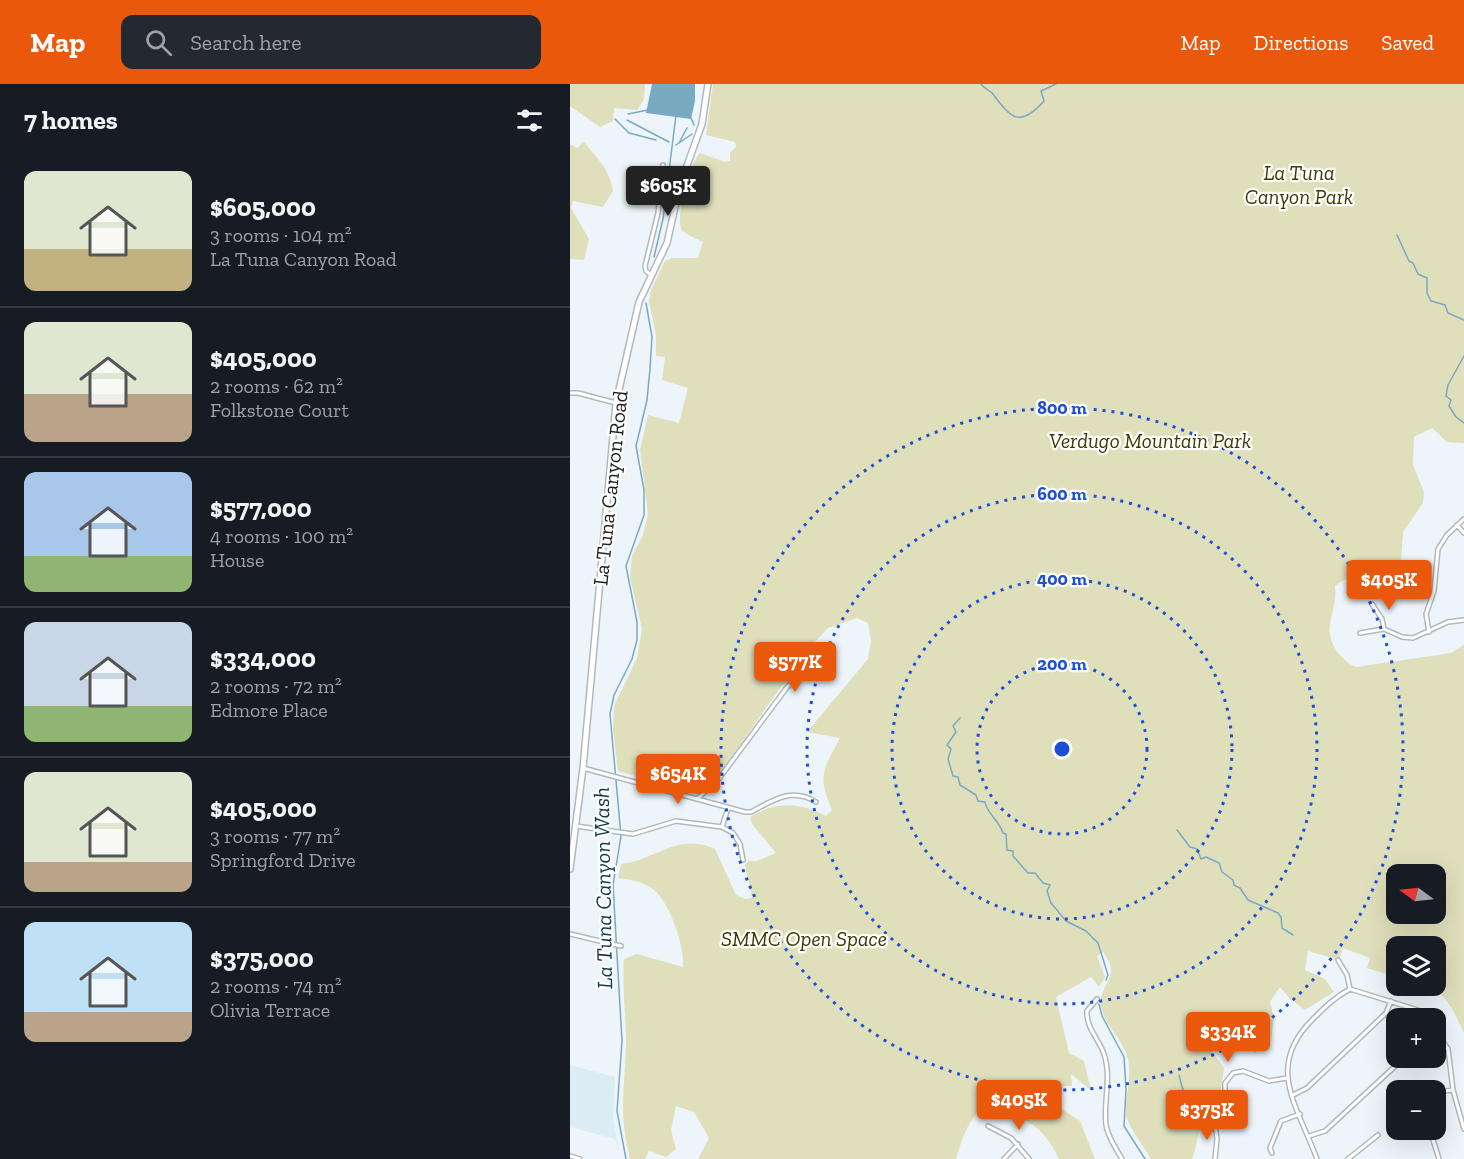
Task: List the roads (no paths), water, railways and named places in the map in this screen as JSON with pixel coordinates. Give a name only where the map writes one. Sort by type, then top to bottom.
[{"type":"main road","name":"La Tuna Canyon Road","points":[[570,868],[583,768],[616,403],[639,302],[670,234],[680,185],[702,124],[708,84]]},
{"type":"street","points":[[651,275],[646,271],[645,266],[658,213],[663,165]]},
{"type":"street","points":[[570,393],[616,403]]},
{"type":"street","points":[[1429,632],[1426,614],[1434,591],[1436,556],[1441,542],[1464,519]]},
{"type":"street","points":[[1457,525],[1464,533]]},
{"type":"street","points":[[1372,604],[1382,619],[1384,628]]},
{"type":"street","points":[[1360,633],[1384,628],[1408,639],[1448,622],[1464,620]]},
{"type":"street","points":[[697,800],[718,780],[788,686],[830,658]]},
{"type":"street","points":[[583,768],[697,800],[751,812],[785,795],[801,794],[816,802]]},
{"type":"street","points":[[722,827],[729,808]]},
{"type":"street","points":[[576,826],[621,832],[644,832],[676,821],[722,827],[733,833],[740,843],[743,860]]},
{"type":"street","points":[[570,934],[618,947]]},
{"type":"street","points":[[1338,960],[1347,975],[1350,989]]},
{"type":"street","points":[[1317,1159],[1287,1078],[1287,1059],[1296,1037],[1337,996],[1350,989],[1412,1008]]},
{"type":"street","points":[[1096,999],[1087,1011],[1088,1023],[1104,1054],[1109,1091],[1106,1127],[1110,1140],[1122,1159]]},
{"type":"street","points":[[1293,1095],[1307,1088],[1386,1013],[1391,1001]]},
{"type":"street","points":[[1446,1046],[1453,1090],[1464,1129]]},
{"type":"street","points":[[1308,1136],[1325,1131],[1393,1068]]},
{"type":"street","points":[[1215,1159],[1217,1139],[1215,1124],[1226,1111],[1225,1086],[1233,1073],[1243,1071],[1269,1081],[1287,1078]]},
{"type":"street","points":[[1446,1091],[1453,1090]]},
{"type":"street","points":[[1272,1153],[1270,1148],[1281,1121],[1300,1114]]},
{"type":"street","points":[[1209,1124],[1215,1124]]},
{"type":"street","points":[[988,1126],[1018,1144],[1029,1159]]},
{"type":"street","points":[[1348,1159],[1377,1135]]},
{"type":"street","points":[[1433,1140],[1439,1159]]},
{"type":"street","points":[[1004,1159],[1018,1144]]},
{"type":"street","points":[[570,1156],[580,1159]]},
{"type":"water","points":[[652,84],[695,84],[695,101],[691,119],[646,113]]},
{"type":"waterway","points":[[981,84],[1010,113],[1021,117],[1035,110],[1044,101],[1041,91],[1056,84]]},
{"type":"waterway","points":[[628,114],[648,110]]},
{"type":"waterway","name":"La Tuna Canyon Wash","points":[[654,257],[663,219],[676,115]]},
{"type":"waterway","points":[[691,118],[694,125]]},
{"type":"waterway","points":[[615,119],[629,133],[656,140]]},
{"type":"waterway","points":[[627,120],[669,142]]},
{"type":"waterway","points":[[679,143],[687,128]]},
{"type":"waterway","points":[[676,145],[692,134]]},
{"type":"waterway","points":[[1397,235],[1418,274],[1427,278],[1427,293],[1431,301],[1445,305],[1448,313],[1464,320]]},
{"type":"waterway","name":"La Tuna Canyon Wash","points":[[626,1159],[617,1111],[622,1041],[613,885],[621,836],[610,714],[614,695],[632,659],[637,640],[637,622],[626,566],[644,515],[644,490],[636,446],[647,400],[650,369],[652,337],[646,303]]},
{"type":"waterway","points":[[1464,356],[1448,385],[1446,396],[1451,400],[1449,406],[1456,417],[1464,423]]},
{"type":"waterway","points":[[960,718],[953,726],[956,732],[947,745],[951,749],[948,759],[953,776],[958,777],[960,785],[976,795],[978,801],[985,802],[1003,833],[1006,834],[1007,850],[1013,851],[1013,856],[1028,873],[1035,873],[1043,883],[1050,885],[1047,891],[1051,903],[1066,921],[1086,931],[1098,943],[1108,975],[1106,980]]},
{"type":"waterway","points":[[1177,830],[1190,847],[1197,849],[1201,859],[1206,857],[1219,863],[1222,872],[1233,880],[1234,885],[1240,888],[1248,900],[1278,913],[1281,917],[1282,928],[1293,935]]},
{"type":"waterway","points":[[1099,1004],[1102,1016],[1124,1057],[1126,1089],[1124,1126],[1145,1159]]},
{"type":"waterway","points":[[1179,1075],[1188,1103],[1197,1114],[1210,1122]]},
{"type":"waterway","points":[[1186,1091],[1198,1091]]},
{"type":"waterway","points":[[1195,1092],[1200,1103]]},
{"type":"waterway","points":[[1194,1106],[1199,1106],[1206,1093]]},
{"type":"waterway","points":[[1207,1114],[1214,1108],[1215,1098]]},
{"type":"waterway","points":[[1202,1102],[1208,1106],[1223,1105]]},
{"type":"waterway","points":[[1201,1113],[1209,1102]]},
{"type":"park label","name":"La Tuna Canyon Park","points":[[1299,184]]},
{"type":"park label","name":"Verdugo Mountain Park","points":[[1150,440]]},
{"type":"park label","name":"SMMC Open Space","points":[[804,938]]}]
